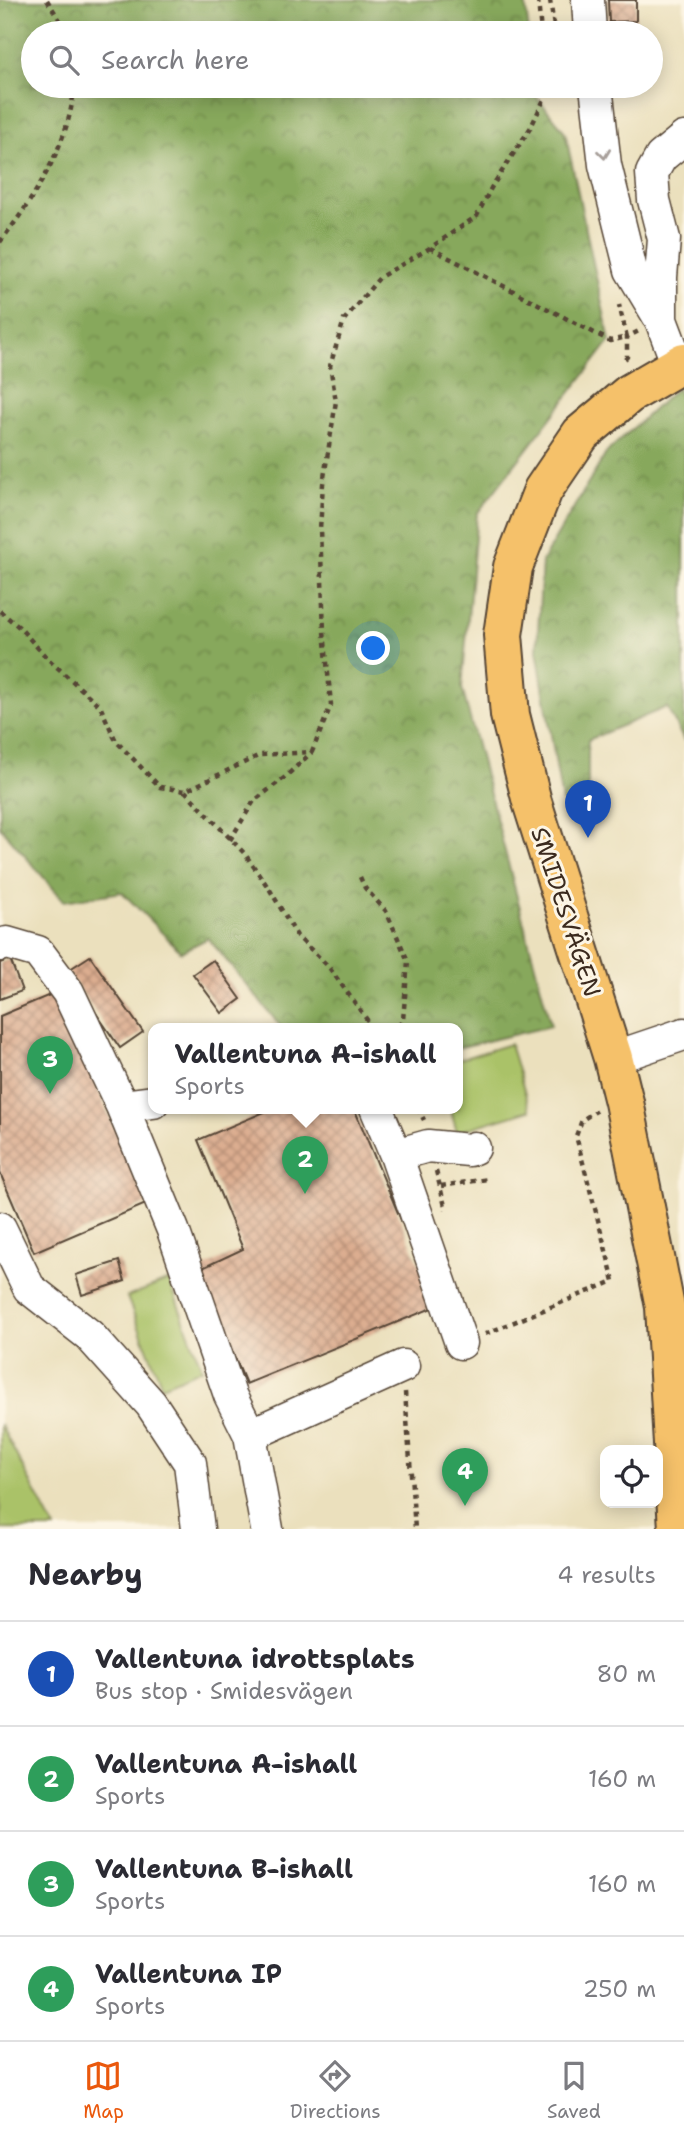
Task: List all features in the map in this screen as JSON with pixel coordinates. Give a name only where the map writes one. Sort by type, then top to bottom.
[{"type":"main road","name":"SMIDESVÄGEN","points":[[678,1529],[665,1307],[613,1058],[532,802],[510,715],[503,635],[513,567],[543,490],[581,434],[629,394],[681,364]]},
{"type":"street","points":[[588,0],[589,21]]},
{"type":"street","points":[[597,98],[605,165],[631,270],[661,320],[681,364]]},
{"type":"street","points":[[661,320],[664,239],[654,200],[652,173],[661,158],[684,138]]},
{"type":"street","points":[[0,945],[7,943],[38,952],[68,992],[122,1106],[173,1230],[230,1395],[250,1435],[267,1529]]},
{"type":"street","points":[[613,1058],[684,1034]]},
{"type":"street","points":[[122,1106],[148,1103]]},
{"type":"street","points":[[379,1114],[470,1340]]},
{"type":"street","points":[[396,1155],[428,1146],[469,1150],[474,1148]]},
{"type":"street","points":[[0,1228],[29,1288],[89,1335],[151,1404],[164,1423],[190,1463],[198,1529]]},
{"type":"street","points":[[250,1435],[403,1366]]},
{"type":"path","points":[[47,0],[60,21]]},
{"type":"path","points":[[538,0],[540,21]]},
{"type":"path","points":[[550,0],[553,21]]},
{"type":"path","points":[[0,242],[51,166],[73,98]]},
{"type":"path","points":[[230,840],[254,801],[312,752],[331,705],[324,631],[320,528],[323,484],[336,401],[330,366],[344,320],[380,277],[477,216],[491,188],[531,127],[545,98]]},
{"type":"path","points":[[430,248],[610,341],[627,337]]},
{"type":"path","points":[[0,611],[19,627],[47,659],[100,706],[116,741],[160,787],[185,791],[260,755],[312,752]]},
{"type":"path","points":[[185,791],[251,863],[297,936],[328,967],[369,1023]]},
{"type":"path","points":[[359,877],[365,888],[386,911],[408,961],[401,1023]]},
{"type":"path","points":[[470,1340],[614,1281],[576,1136],[582,1120],[597,1110],[624,1102]]},
{"type":"path","points":[[441,1186],[488,1179]]},
{"type":"path","points":[[403,1366],[415,1529]]},
{"type":"green space","points":[[0,0],[525,0],[528,21],[21,21],[21,98],[538,98],[565,132],[610,341],[477,514],[462,688],[551,1026],[463,1047],[463,1023],[278,1023],[208,938],[181,952],[122,892],[64,901],[0,827]]},
{"type":"green space","points":[[677,388],[684,403],[684,741],[667,707],[588,740],[588,804],[562,802],[537,650],[542,561],[607,452]]},
{"type":"green space","points":[[510,1044],[530,1110],[457,1132],[452,1114],[463,1114],[463,1058]]},
{"type":"green space","points":[[169,1280],[202,1369],[162,1386],[127,1297]]},
{"type":"green space","points":[[0,1424],[55,1529],[0,1529]]},
{"type":"building","points":[[608,0],[636,0],[636,21],[609,21]]},
{"type":"building","points":[[90,956],[143,1032],[120,1048],[67,971]]},
{"type":"building","points":[[10,959],[22,991],[0,999],[0,963]]},
{"type":"building","points":[[213,960],[241,999],[222,1013],[193,974]]},
{"type":"building","points":[[57,992],[146,1204],[34,1252],[0,1173],[0,1016]]},
{"type":"building","points":[[260,1114],[357,1114],[437,1306],[246,1384],[198,1270],[243,1249],[198,1140]]},
{"type":"building","points":[[119,1261],[125,1281],[82,1295],[76,1275]]},
{"type":"place","name":"Vallentuna idrottsplats","points":[[588,838]]},
{"type":"place","name":"Vallentuna B-ishall","points":[[50,1094]]},
{"type":"place","name":"Vallentuna A-ishall","points":[[305,1194]]},
{"type":"place","name":"Vallentuna IP","points":[[465,1506]]}]
